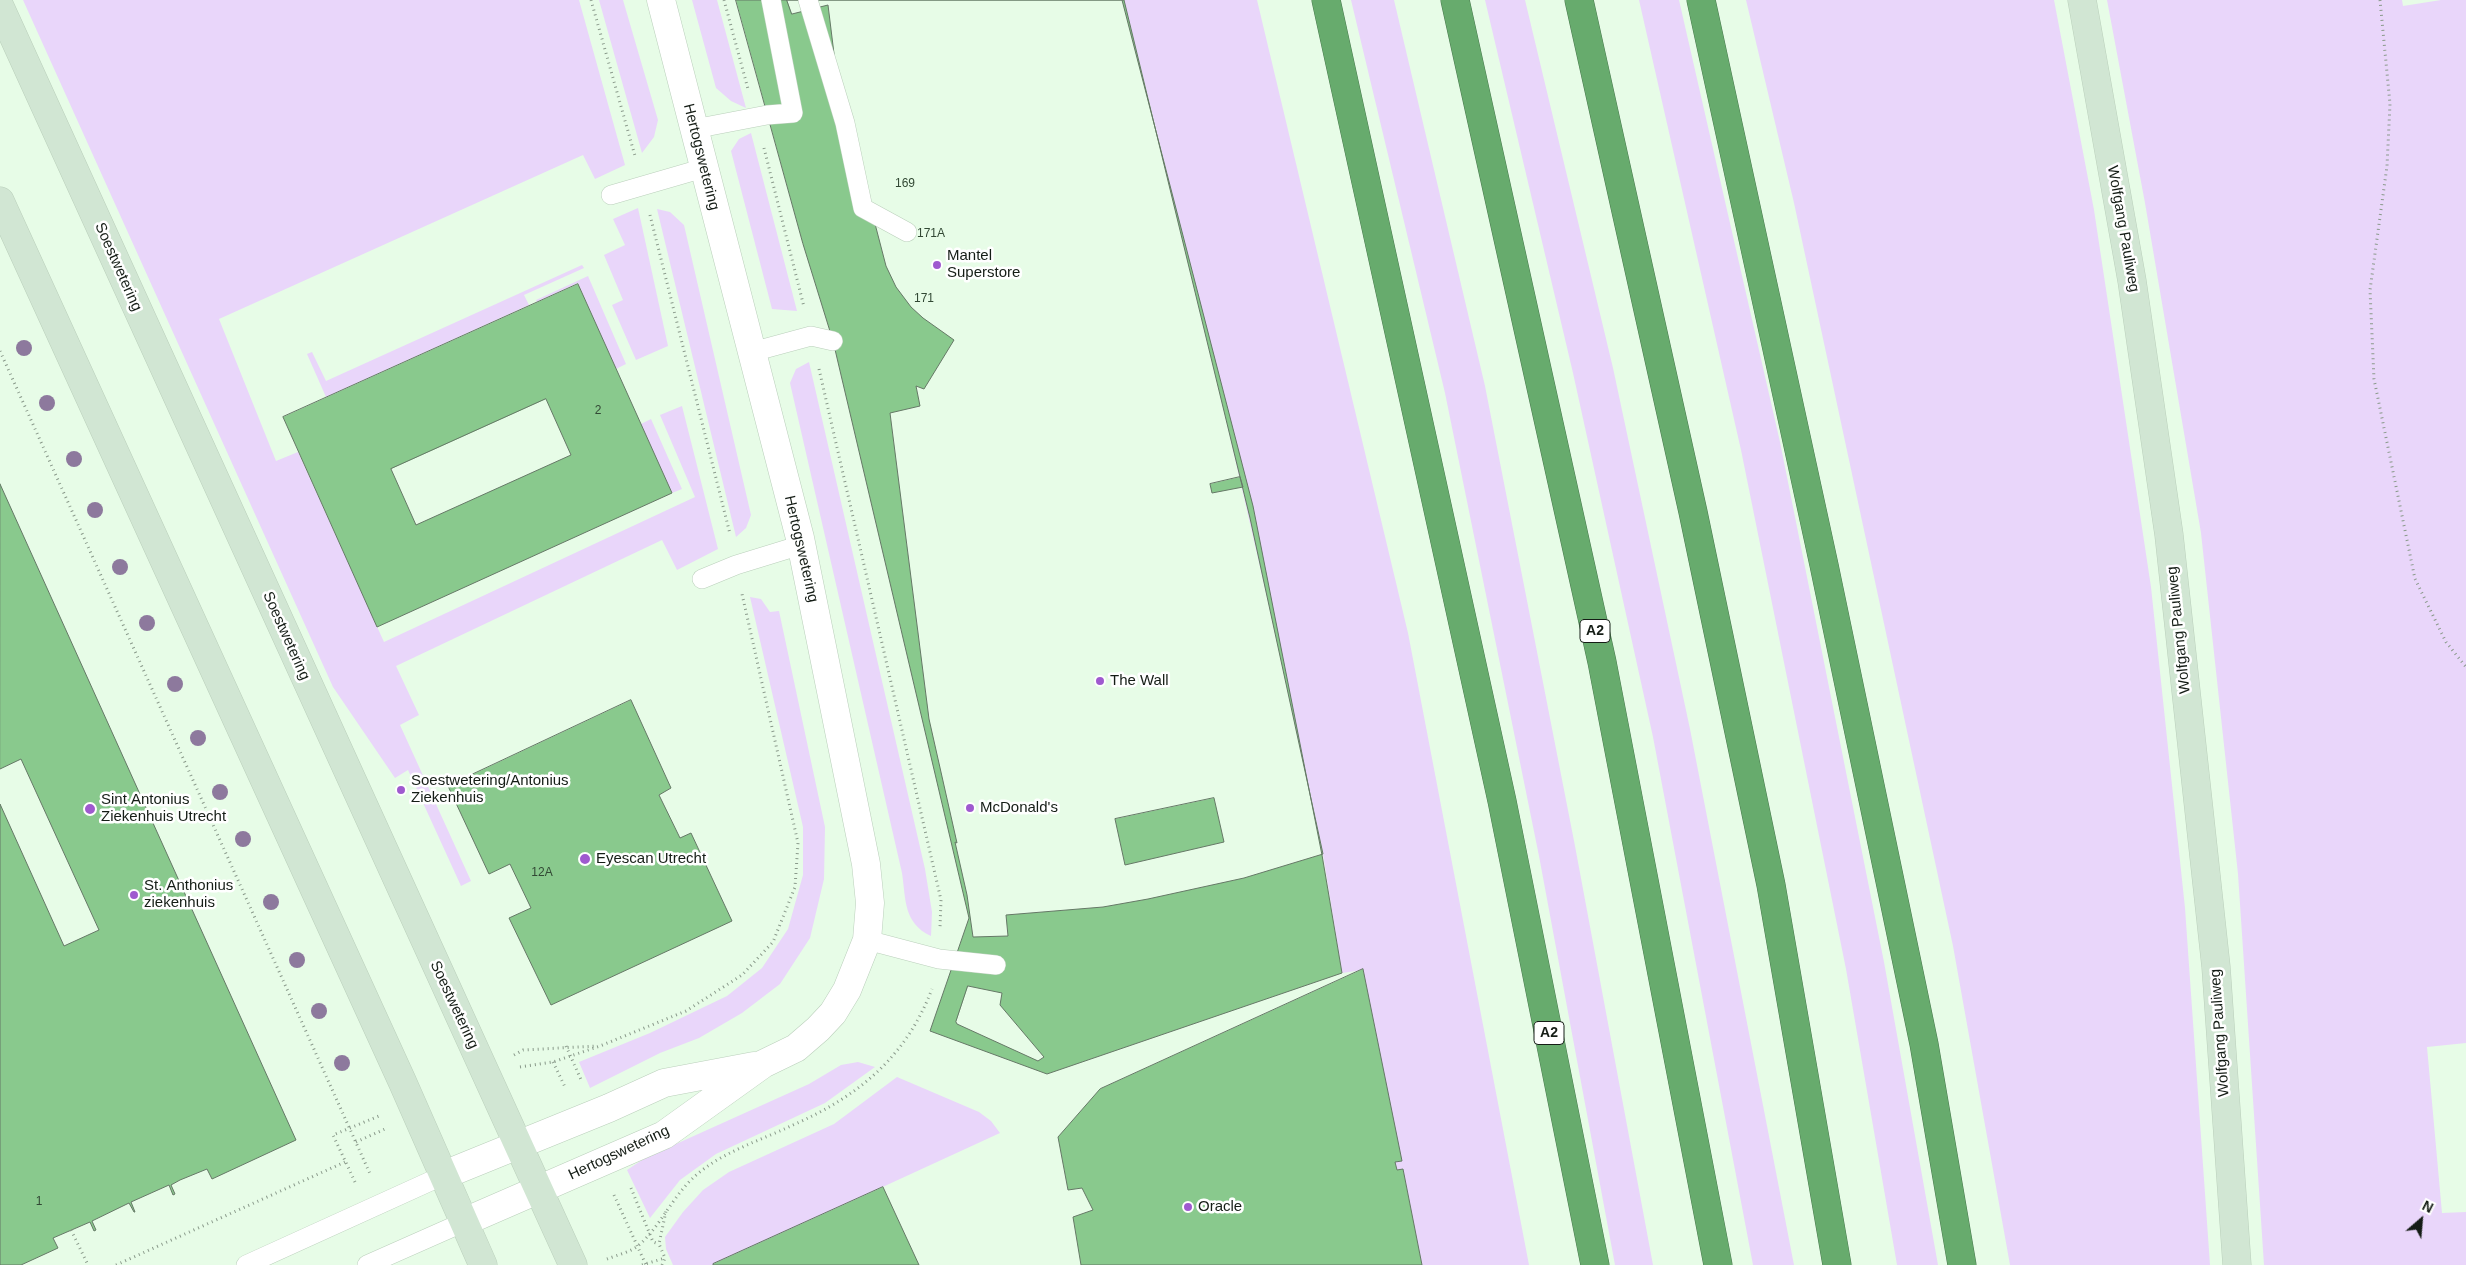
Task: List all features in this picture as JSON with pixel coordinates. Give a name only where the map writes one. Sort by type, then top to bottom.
[{"type":"highway","name":"A2","points":[[1326,0],[1502,801],[1595,1265]]},
{"type":"highway","name":"A2","points":[[1455,0],[1602,662],[1718,1265]]},
{"type":"highway","points":[[1579,0],[1693,512],[1771,885],[1837,1265]]},
{"type":"highway","points":[[1701,0],[1824,565],[1922,1034],[1962,1265]]},
{"type":"main road","name":"Wolfgang Pauliweg","points":[[2082,0],[2132,282],[2169,535],[2216,967],[2237,1265]]},
{"type":"main road","name":"Soestwetering","points":[[0,7],[572,1265]]},
{"type":"main road","points":[[0,201],[417,1114],[483,1265]]},
{"type":"street","name":"Hertogswetering","points":[[464,1222],[664,1135],[763,1064],[796,1048],[833,1013],[850,983],[867,940],[870,904],[866,864],[801,545],[661,0]]},
{"type":"street","name":"Hertogswetering","points":[[444,1176],[664,1083],[763,1064]]},
{"type":"lane","points":[[694,129],[793,112],[771,0]]},
{"type":"lane","points":[[808,0],[845,123],[863,208],[907,232]]},
{"type":"lane","points":[[611,195],[704,168]]},
{"type":"lane","points":[[752,352],[811,336],[833,341]]},
{"type":"lane","points":[[702,579],[736,565],[801,545]]},
{"type":"lane","points":[[867,940],[939,959],[996,965]]},
{"type":"lane","points":[[246,1265],[383,1201],[444,1176]]},
{"type":"lane","points":[[367,1265],[464,1222]]},
{"type":"path","points":[[489,1081],[525,1065],[553,1062],[600,1046],[686,1011],[742,975],[773,942],[795,887],[798,843],[727,522],[643,186],[591,0]]},
{"type":"path","points":[[2380,0],[2390,104],[2387,166],[2370,290],[2374,379],[2414,580],[2446,642],[2466,667]]},
{"type":"path","points":[[0,351],[383,1201]]},
{"type":"path","points":[[356,1142],[417,1114]]},
{"type":"path","points":[[116,1265],[345,1162]]},
{"type":"path","points":[[662,1265],[665,1258],[659,1244],[667,1208]]},
{"type":"path","points":[[70,1230],[88,1265]]},
{"type":"path","points":[[642,1265],[665,1258]]},
{"type":"shaded area","points":[[23,0],[579,0],[625,165],[595,179],[583,155],[219,319],[276,461],[298,452],[384,642],[695,497],[660,415],[682,406],[718,549],[677,570],[662,540],[396,666],[419,715],[400,725],[471,881],[461,886],[408,770],[395,778],[333,687]]},
{"type":"shaded area","points":[[599,0],[623,0],[658,120],[654,137],[642,153]]},
{"type":"shaded area","points":[[692,0],[717,0],[746,108],[731,101],[716,88]]},
{"type":"shaded area","points":[[1124,0],[1257,0],[1408,633],[1529,1265],[1422,1265],[1403,1169],[1397,1170],[1395,1162],[1401,1161],[1363,970],[1342,973],[1323,854],[1293,710],[1194,281]]},
{"type":"shaded area","points":[[1351,0],[1394,0],[1485,386],[1575,846],[1653,1265],[1615,1265],[1539,856],[1445,393]]},
{"type":"shaded area","points":[[1485,0],[1525,0],[1613,368],[1690,729],[1794,1265],[1753,1265],[1653,737],[1573,373]]},
{"type":"shaded area","points":[[1639,0],[1679,0],[1780,442],[1884,962],[1938,1265],[1897,1265],[1846,969],[1741,450]]},
{"type":"shaded area","points":[[1746,0],[2054,0],[2094,210],[2151,587],[2185,908],[2210,1265],[2010,1265],[1953,946],[1794,203]]},
{"type":"shaded area","points":[[2107,0],[2402,0],[2403,6],[2441,0],[2466,0],[2466,1043],[2427,1047],[2442,1213],[2466,1212],[2466,1265],[2264,1265],[2238,874],[2201,533],[2145,203]]},
{"type":"shaded area","points":[[751,133],[797,311],[772,309],[731,151],[739,139]]},
{"type":"shaded area","points":[[638,208],[668,346],[636,360],[612,305],[623,300],[604,255],[625,245],[613,219]]},
{"type":"shaded area","points":[[657,209],[670,212],[684,225],[751,515],[746,528],[736,537]]},
{"type":"shaded area","points":[[582,265],[584,268],[524,295],[529,305],[326,397],[307,354],[312,352],[326,381]]},
{"type":"shaded area","points":[[588,276],[626,364],[616,369],[578,283],[537,302],[536,300]]},
{"type":"shaded area","points":[[809,362],[925,869],[932,912],[931,936],[915,924],[908,909],[902,873],[790,383],[796,369]]},
{"type":"shaded area","points":[[651,419],[682,489],[672,493],[641,424]]},
{"type":"shaded area","points":[[750,597],[761,599],[770,612],[779,611],[825,827],[824,879],[810,938],[780,984],[742,1013],[699,1038],[660,1053],[590,1088],[579,1062],[650,1033],[727,996],[762,968],[788,929],[803,875],[803,827]]},
{"type":"shaded area","points":[[858,1062],[875,1067],[825,1103],[716,1154],[680,1180],[650,1218],[627,1170],[645,1158],[809,1084],[841,1065]]},
{"type":"shaded area","points":[[897,1077],[979,1112],[991,1121],[1000,1133],[713,1265],[673,1265],[666,1249],[665,1237],[683,1212],[703,1190],[729,1172],[834,1124]]},
{"type":"building","name":"The Wall","points":[[736,0],[1122,0],[1253,506],[1322,855],[1342,973],[1047,1074],[930,1031],[969,918],[833,341],[803,244]]},
{"type":"building","name":"The Wall","points":[[787,0],[1124,0],[1250,518],[1323,854],[1244,878],[1148,899],[1103,907],[1006,915],[1008,936],[973,937],[967,895],[955,842],[957,843],[929,719],[890,413],[920,406],[916,386],[924,389],[954,340],[911,307],[896,287],[886,266],[837,78],[828,5],[792,14]]},
{"type":"building","points":[[578,284],[672,493],[377,627],[283,417]],"holes":[[[546,399],[571,455],[416,525],[391,469]]]},
{"type":"building","points":[[1240,477],[1243,487],[1212,493],[1210,484]]},
{"type":"building","name":"Sint Antonius Ziekenhuis Utrecht","points":[[0,484],[296,1140],[212,1179],[207,1169],[180,1180],[171,1185],[175,1194],[173,1195],[169,1185],[131,1202],[135,1212],[129,1203],[92,1221],[96,1230],[94,1231],[90,1222],[53,1238],[58,1248],[21,1265],[0,1265],[0,804],[64,946],[99,930],[21,759],[0,769]]},
{"type":"building","points":[[631,700],[671,788],[659,795],[680,838],[691,833],[732,921],[551,1005],[509,918],[531,908],[510,864],[489,874],[448,786]]},
{"type":"building","points":[[1214,798],[1224,842],[1125,865],[1115,819]]},
{"type":"building","points":[[1363,969],[1402,1161],[1395,1162],[1397,1170],[1403,1169],[1422,1265],[1081,1265],[1073,1217],[1093,1210],[1082,1188],[1068,1190],[1058,1137],[1100,1089]]},
{"type":"building","points":[[968,986],[1002,993],[1000,1005],[1044,1057],[1038,1061],[957,1024],[956,1022]]},
{"type":"building","points":[[883,1187],[919,1265],[713,1265],[713,1264]]},
{"type":"place","name":"Mantel Superstore","points":[[937,265]]},
{"type":"place","name":"The Wall","points":[[1100,681]]},
{"type":"place","name":"Soestwetering/Antonius Ziekenhuis","points":[[401,790]]},
{"type":"place","name":"McDonald's","points":[[970,808]]},
{"type":"place","name":"Sint Antonius Ziekenhuis Utrecht","points":[[90,809]]},
{"type":"place","name":"Eyescan Utrecht","points":[[585,859]]},
{"type":"place","name":"St. Anthonius ziekenhuis","points":[[134,895]]},
{"type":"place","name":"Oracle","points":[[1188,1207]]}]
